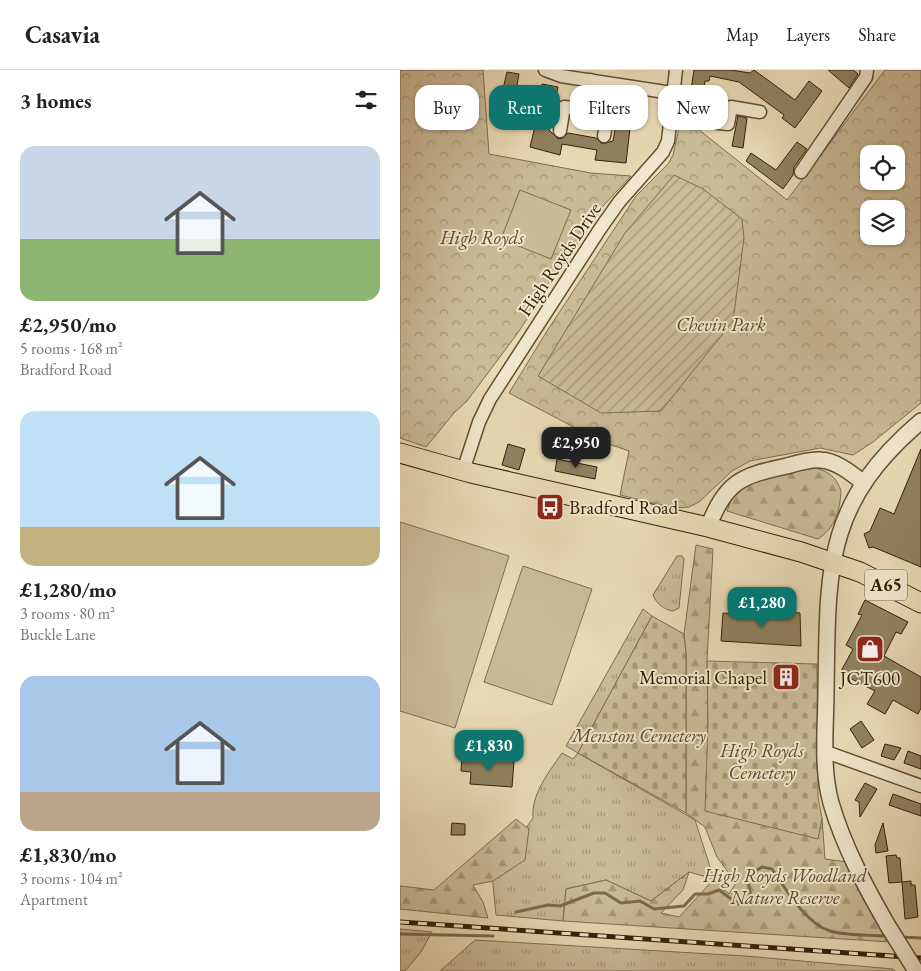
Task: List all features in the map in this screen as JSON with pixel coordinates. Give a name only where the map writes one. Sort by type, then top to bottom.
[{"type":"main road","name":"A65","points":[[400,453],[463,471],[708,527],[832,562],[860,572],[921,603]]},
{"type":"street","points":[[545,70],[561,76],[658,91]]},
{"type":"street","name":"High Royds Drive","points":[[673,85],[676,70]]},
{"type":"street","points":[[800,172],[866,77],[867,70]]},
{"type":"street","points":[[589,85],[590,80]]},
{"type":"street","points":[[560,132],[564,106],[570,107]]},
{"type":"street","points":[[728,124],[730,107],[760,112]]},
{"type":"street","points":[[604,136],[605,130]]},
{"type":"street","name":"High Royds Drive","points":[[463,471],[479,422],[490,399],[600,229],[619,202],[663,152],[668,141],[669,130]]},
{"type":"street","points":[[916,971],[855,868],[831,802],[826,752],[828,605],[832,562],[843,520],[864,483],[892,447],[921,421]]},
{"type":"street","points":[[708,527],[717,506],[730,488],[753,473],[822,460],[841,467],[864,483]]},
{"type":"street","points":[[826,752],[921,786]]},
{"type":"green space","name":"High Royds","points":[[400,70],[483,70],[489,154],[591,173],[631,176],[602,207],[517,334],[467,401],[454,413],[426,447],[400,438]]},
{"type":"green space","name":"Chevin Park","points":[[885,70],[921,70],[921,403],[873,442],[853,455],[820,448],[750,461],[732,471],[699,502],[689,507],[674,508],[620,495],[629,451],[600,441],[509,393],[547,331],[636,196],[668,164],[673,155],[679,130],[699,130],[787,200]]},
{"type":"green space","points":[[674,175],[703,189],[742,219],[744,238],[733,321],[661,411],[601,413],[538,376],[625,233]]},
{"type":"green space","points":[[520,190],[571,210],[551,259],[501,239]]},
{"type":"green space","points":[[815,468],[832,476],[841,491],[836,518],[829,530],[818,539],[727,511],[734,495],[744,486],[775,476]]},
{"type":"green space","points":[[400,522],[509,556],[455,728],[400,711]]},
{"type":"green space","name":"High Royds Woodland Nature Reserve","points":[[696,545],[713,549],[707,661],[708,725],[818,839],[822,818],[825,859],[847,862],[890,942],[563,921],[566,889],[606,880],[651,901],[689,872],[683,890],[661,913],[679,917],[714,879],[729,894],[736,883],[717,857],[705,827],[686,813],[686,654],[684,634]]},
{"type":"green space","points":[[677,556],[682,556],[684,559],[679,608],[673,611],[661,606],[653,595]]},
{"type":"green space","points":[[523,566],[592,589],[552,705],[484,682]]},
{"type":"green space","points":[[643,609],[652,616],[578,753],[566,746]]},
{"type":"green space","name":"Menston Cemetery","points":[[652,616],[684,634],[686,654],[686,813],[578,753]]},
{"type":"green space","name":"High Royds Cemetery","points":[[707,661],[817,664],[818,797],[822,818],[818,839],[705,811],[708,725]]},
{"type":"green space","points":[[562,753],[573,759],[578,753],[695,820],[714,879],[689,872],[651,901],[606,880],[566,889],[563,921],[496,915],[492,875],[533,818],[533,809],[538,792]]},
{"type":"green space","points":[[516,819],[529,829],[525,860],[493,881],[473,885],[483,902],[488,918],[400,909],[400,886],[434,890]]},
{"type":"green space","points":[[400,929],[432,932],[421,952],[405,971],[400,971]]},
{"type":"green space","points":[[475,940],[745,956],[893,969],[895,971],[440,971]]},
{"type":"building","points":[[694,70],[731,70],[750,73],[754,70],[795,100],[809,81],[822,91],[795,128],[782,118],[784,115],[739,82],[710,76],[709,81],[705,81],[704,85],[692,85]]},
{"type":"building","points":[[828,70],[853,70],[858,74],[849,88]]},
{"type":"building","points":[[507,72],[519,74],[517,85],[504,85]]},
{"type":"building","points":[[738,116],[747,118],[743,148],[732,146]]},
{"type":"building","points":[[534,130],[549,130],[558,139],[563,138],[568,133],[596,138],[602,144],[613,141],[615,130],[630,130],[626,163],[595,160],[597,150],[562,144],[560,155],[530,147]]},
{"type":"building","points":[[797,142],[807,149],[794,167],[793,175],[783,189],[746,161],[751,153],[776,170]]},
{"type":"building","points":[[508,444],[525,449],[519,470],[502,465]]},
{"type":"building","points":[[921,449],[921,567],[873,547],[869,548],[864,534],[870,531],[880,508],[894,514]]},
{"type":"building","points":[[557,459],[597,467],[595,479],[555,471]]},
{"type":"building","name":"JCT600","points":[[865,600],[908,622],[901,634],[896,632],[884,656],[921,677],[921,708],[918,714],[893,700],[885,714],[867,704],[875,691],[840,673],[853,649],[846,645],[862,615],[858,614]]},
{"type":"building","points":[[784,612],[800,613],[801,646],[721,641],[723,613],[783,617]]},
{"type":"building","name":"Memorial Chapel","points":[[781,671],[791,671],[791,688],[780,688]]},
{"type":"building","points":[[861,721],[874,740],[862,748],[850,729]]},
{"type":"building","points":[[885,744],[901,748],[894,760],[881,756]]},
{"type":"building","points":[[908,751],[921,756],[921,769],[904,763]]},
{"type":"building","points":[[462,757],[514,761],[512,787],[470,784],[471,772],[461,771]]},
{"type":"building","points":[[865,783],[877,789],[860,817],[859,802],[855,800]]},
{"type":"building","points":[[893,794],[921,804],[921,816],[889,805]]},
{"type":"building","points":[[452,823],[465,824],[465,835],[451,835]]},
{"type":"building","points":[[883,823],[888,851],[876,853],[875,845]]},
{"type":"building","points":[[896,855],[897,858],[900,858],[902,882],[889,883],[886,856]]},
{"type":"building","points":[[911,881],[911,885],[915,885],[918,917],[905,919],[902,882]]},
{"type":"waterway","points":[[750,900],[749,875],[762,867],[772,869],[797,904],[821,927],[844,934],[889,936]]},
{"type":"waterway","points":[[516,912],[548,905],[560,906],[594,893],[605,893],[621,903],[640,901],[654,909],[684,906],[695,894],[708,894],[719,890],[738,904]]},
{"type":"waterway","points":[[400,934],[493,936]]},
{"type":"waterway","points":[[900,937],[921,938]]},
{"type":"railway","points":[[400,922],[921,958]]},
{"type":"place","name":"Bradford Road","points":[[550,507]]},
{"type":"place","name":"JCT600","points":[[870,649]]},
{"type":"place","name":"Memorial Chapel","points":[[786,677]]}]
